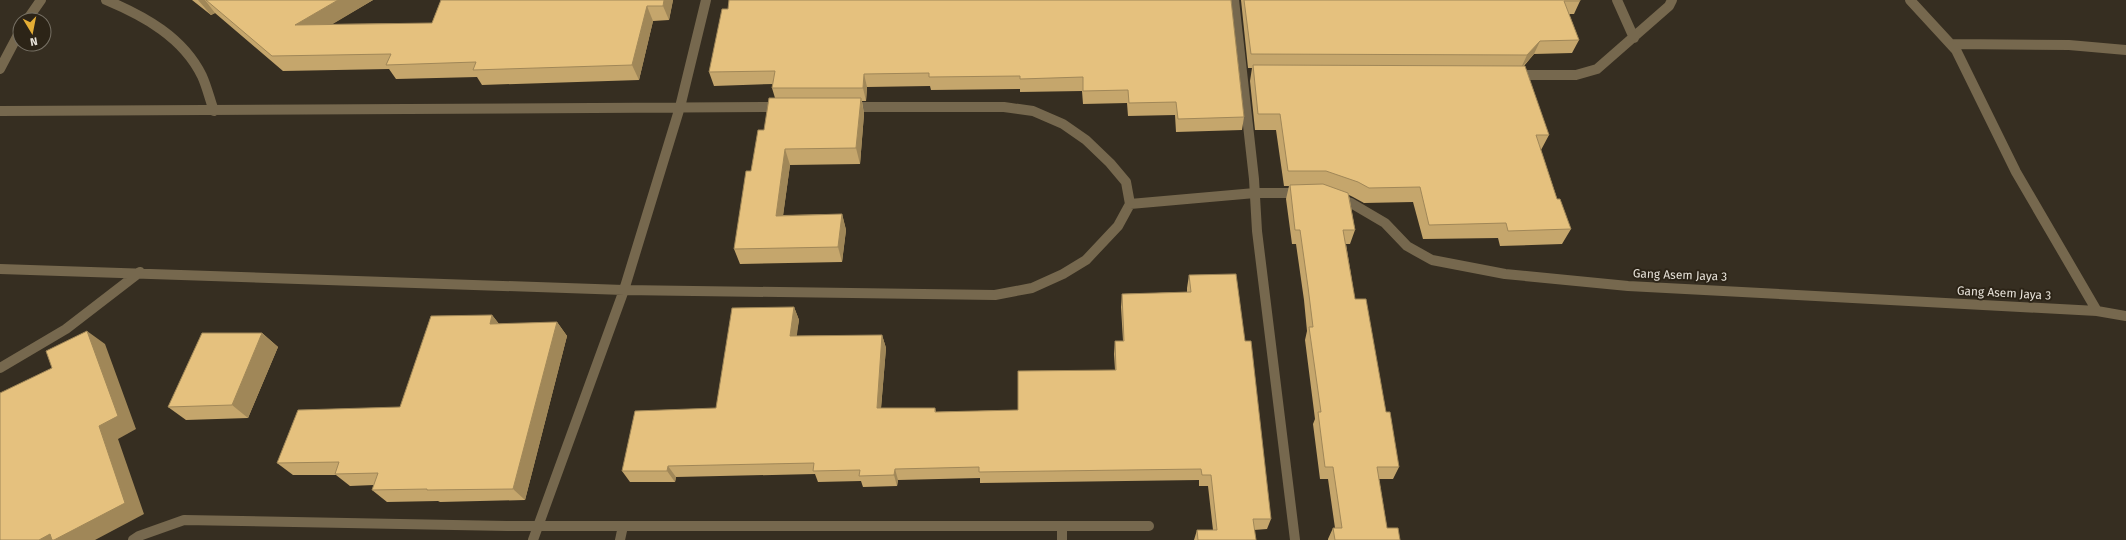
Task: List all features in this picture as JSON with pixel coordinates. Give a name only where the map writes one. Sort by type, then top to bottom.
[{"type":"street","points":[[33,12],[41,0]]},
{"type":"street","points":[[106,0],[141,15],[175,40],[199,71],[214,111]]},
{"type":"street","points":[[533,540],[624,290],[680,107],[706,0]]},
{"type":"street","points":[[1234,0],[1246,74],[1257,232],[1295,540]]},
{"type":"street","points":[[1617,0],[1634,38]]},
{"type":"street","points":[[1504,75],[1576,75],[1598,69],[1669,6],[1672,0]]},
{"type":"street","points":[[1910,0],[1952,44],[2016,172],[2097,311]]},
{"type":"street","points":[[1952,44],[2069,45],[2126,50]]},
{"type":"street","points":[[0,69],[12,46]]},
{"type":"street","points":[[1,113],[791,107]]},
{"type":"street","points":[[0,268],[624,290],[1002,293],[1032,288],[1063,274],[1086,260],[1118,226],[1130,204],[1126,182],[1110,163],[1086,140],[1063,124],[1033,111],[1004,107],[838,107]]},
{"type":"street","points":[[1130,204],[1255,194],[1313,192]]},
{"type":"street","name":"Gang Asem Jaya 3","points":[[1326,194],[1351,203],[1385,223],[1407,246],[1432,260],[1505,274],[1628,286],[2097,311],[2126,316]]},
{"type":"street","points":[[0,368],[66,329],[140,272]]},
{"type":"street","points":[[133,540],[145,533],[184,520],[623,526],[1149,526]]},
{"type":"street","points":[[620,540],[623,526]]},
{"type":"street","points":[[1062,526],[1062,540]]},
{"type":"building","points":[[206,0],[338,0],[295,25],[432,23],[441,0],[664,0],[663,6],[647,6],[632,65],[473,70],[476,62],[386,65],[391,54],[272,56]]},
{"type":"building","points":[[729,0],[1231,0],[1244,117],[1178,119],[1176,102],[1129,103],[1128,90],[1083,91],[1083,77],[1020,79],[1020,76],[929,77],[929,73],[864,74],[863,88],[772,88],[775,71],[709,72],[722,9],[728,9]]},
{"type":"building","points":[[1244,0],[1580,0],[1564,1],[1579,40],[1540,41],[1527,55],[1251,54]]},
{"type":"building","points":[[1253,65],[1525,66],[1549,135],[1536,135],[1557,199],[1560,199],[1571,229],[1508,231],[1506,223],[1429,225],[1420,187],[1369,188],[1358,182],[1326,171],[1288,171],[1280,114],[1258,114]]},
{"type":"building","points":[[769,98],[861,98],[856,148],[785,149],[776,216],[842,214],[838,247],[734,249],[746,171],[751,171],[758,130],[764,130]]},
{"type":"building","points":[[1323,184],[1348,193],[1355,230],[1343,230],[1355,299],[1366,299],[1386,412],[1390,412],[1399,467],[1377,467],[1387,528],[1398,528],[1400,540],[1335,540],[1333,528],[1342,528],[1333,467],[1325,467],[1318,412],[1321,412],[1309,327],[1313,327],[1300,230],[1295,230],[1290,185]]},
{"type":"building","points":[[1236,274],[1245,341],[1251,341],[1271,519],[1253,519],[1256,540],[1198,540],[1197,530],[1217,530],[1211,475],[1202,475],[1201,469],[979,472],[979,467],[895,469],[894,475],[859,476],[860,470],[813,471],[814,463],[668,466],[667,471],[622,471],[635,411],[716,408],[732,308],[794,307],[790,336],[882,335],[877,408],[935,408],[935,412],[1018,410],[1018,371],[1116,370],[1115,341],[1124,341],[1122,294],[1191,292],[1189,275]]},
{"type":"building","points":[[492,315],[490,324],[557,322],[513,489],[372,490],[378,473],[335,474],[339,462],[277,463],[298,410],[400,407],[431,316]]},
{"type":"building","points":[[87,331],[118,416],[99,426],[125,503],[54,540],[52,540],[50,534],[39,540],[0,540],[0,393],[52,368],[46,351]]},
{"type":"building","points":[[202,333],[262,333],[232,405],[168,407]]}]
